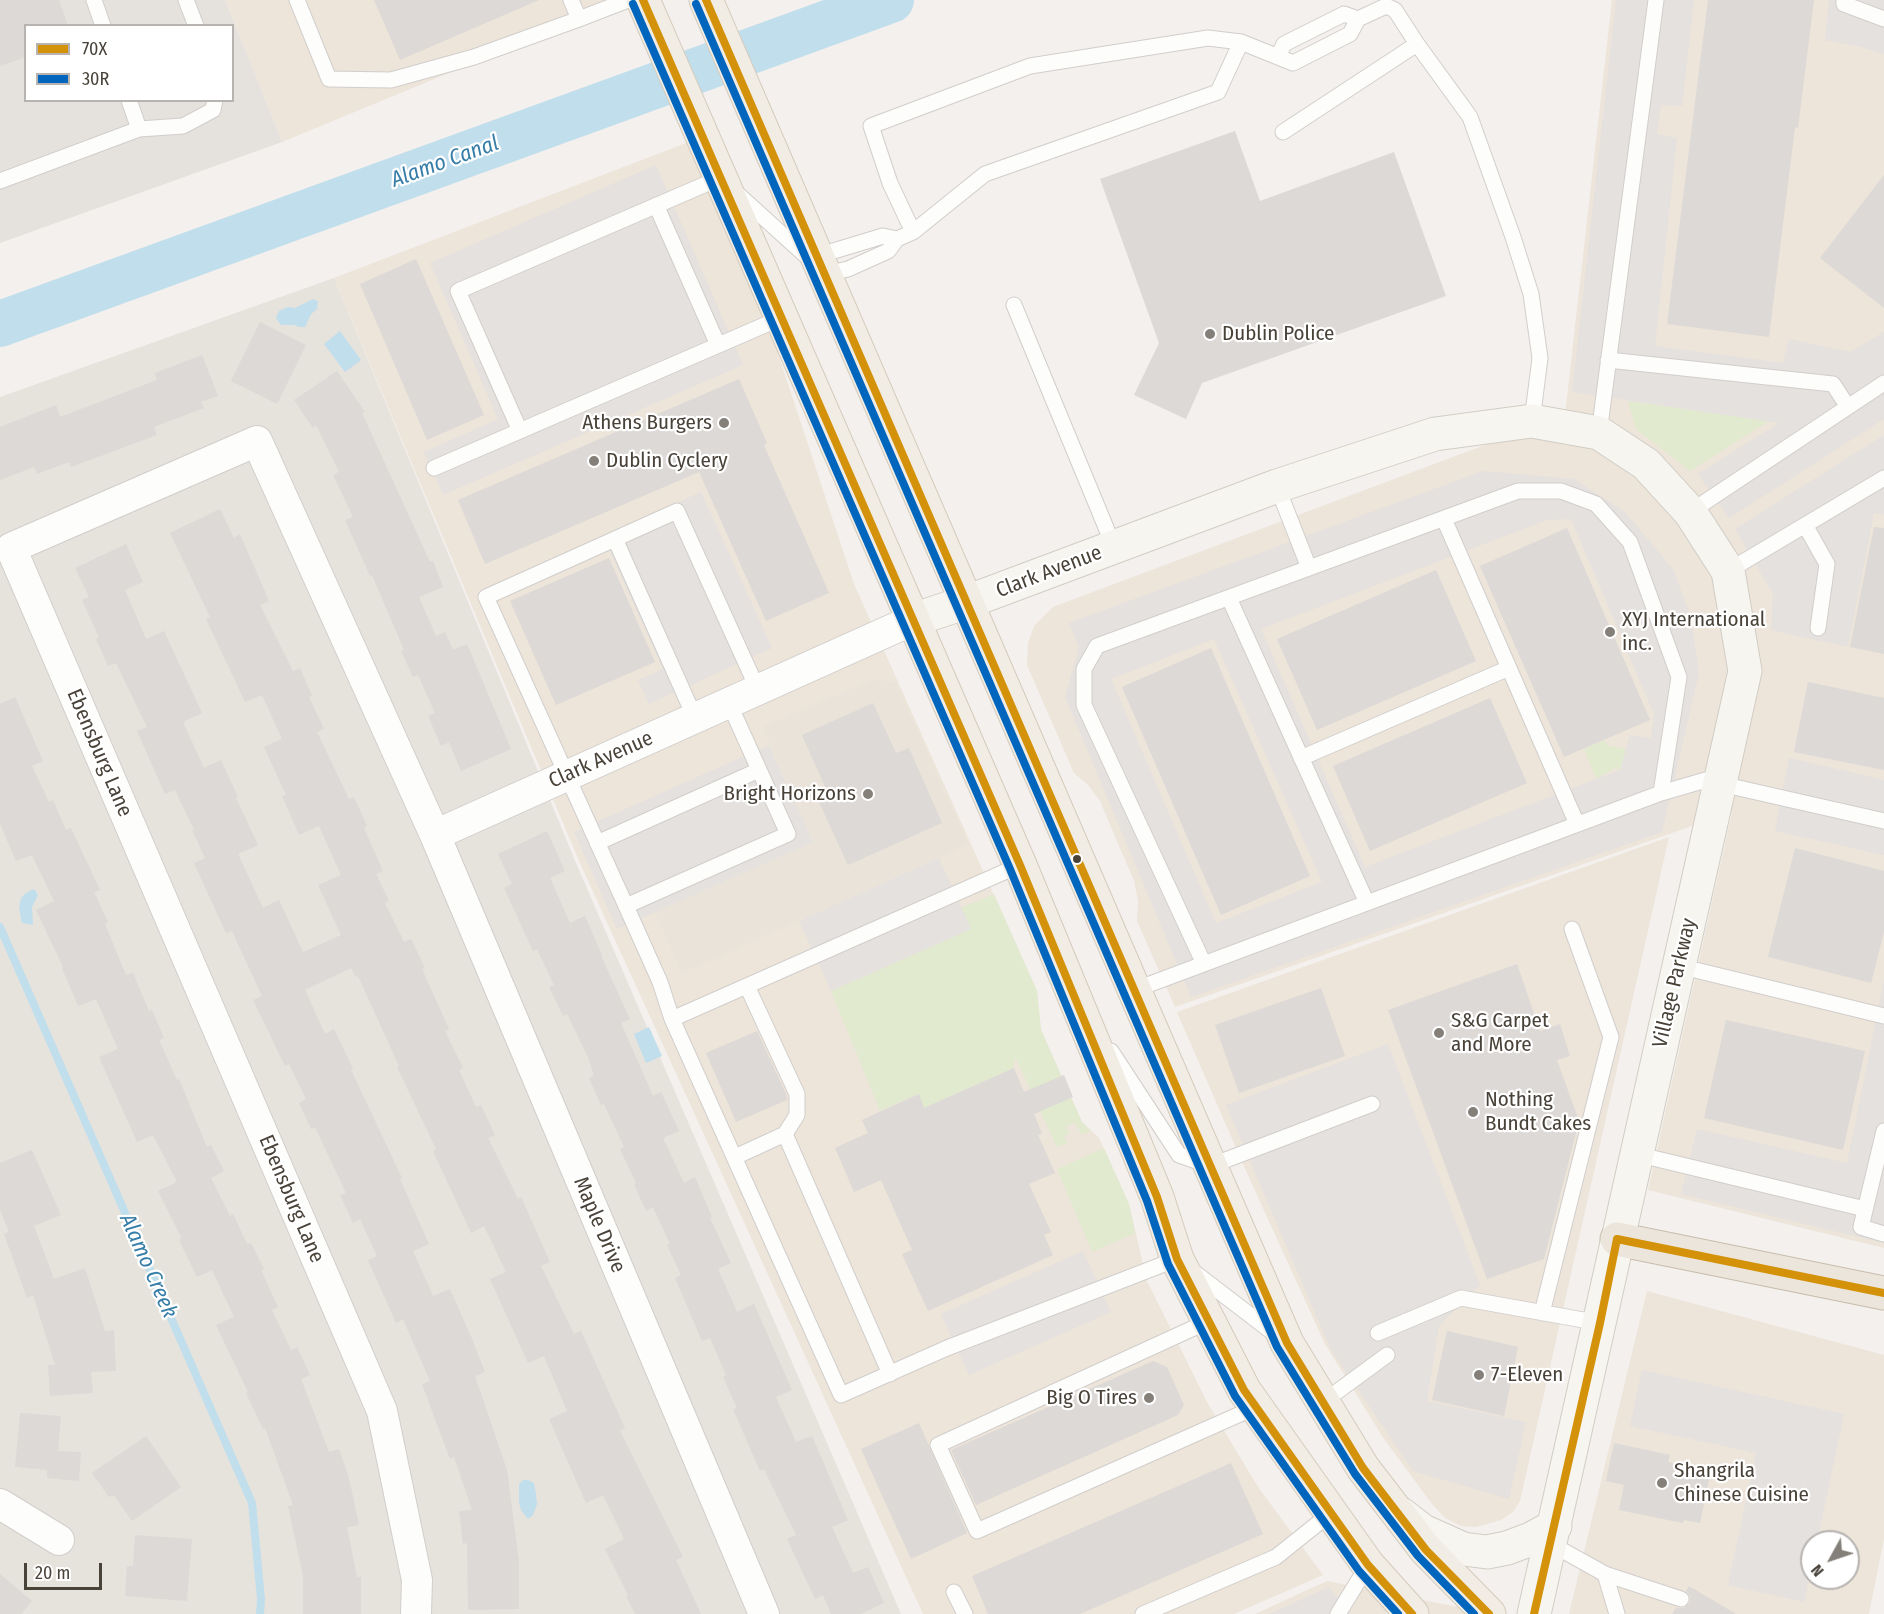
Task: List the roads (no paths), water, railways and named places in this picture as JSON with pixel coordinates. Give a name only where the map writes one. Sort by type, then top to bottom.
[{"type":"highway","points":[[1617,1239],[1884,1293]]},
{"type":"main road","points":[[706,0],[1287,1343],[1364,1468],[1396,1511],[1426,1550],[1489,1614]]},
{"type":"main road","points":[[639,3],[702,137],[1020,865],[1157,1197],[1177,1259],[1244,1390],[1368,1565],[1412,1614]]},
{"type":"street","name":"Clark Avenue","points":[[435,835],[913,620],[1277,486],[1435,434],[1532,421],[1599,433],[1646,464]]},
{"type":"street","name":"Ebensburg Lane","points":[[416,1614],[417,1580],[382,1411],[11,548],[257,441],[435,835]]},
{"type":"street","name":"Village Parkway","points":[[1534,1614],[1745,671],[1728,571],[1690,512],[1646,464]]},
{"type":"street","name":"Maple Drive","points":[[435,835],[764,1614]]},
{"type":"street","points":[[0,1504],[59,1540]]},
{"type":"street","points":[[1396,1511],[1423,1531],[1463,1549],[1486,1552],[1508,1548],[1553,1534]]},
{"type":"lane","points":[[94,0],[102,24]]},
{"type":"lane","points":[[186,0],[195,24]]},
{"type":"lane","points":[[297,0],[329,79],[390,80],[474,57],[579,19],[639,3]]},
{"type":"lane","points":[[571,0],[579,19]]},
{"type":"lane","points":[[1599,433],[1656,0]]},
{"type":"lane","points":[[1844,0],[1844,4],[1884,19]]},
{"type":"lane","points":[[913,232],[890,183],[871,126],[1030,66],[1208,38],[1242,42],[1293,63],[1350,34],[1358,19],[1386,6],[1395,10],[1470,117],[1531,294],[1540,357],[1532,421]]},
{"type":"lane","points":[[519,431],[458,291],[720,178],[821,265],[848,269],[888,251],[897,239],[913,232],[985,174],[1218,92],[1242,42]]},
{"type":"lane","points":[[1283,132],[1417,44]]},
{"type":"lane","points":[[130,102],[139,129]]},
{"type":"lane","points":[[0,181],[139,129],[183,126],[213,110],[215,102]]},
{"type":"lane","points":[[656,205],[718,345]]},
{"type":"lane","points":[[821,265],[884,236],[897,239]]},
{"type":"lane","points":[[1014,305],[1114,547]]},
{"type":"lane","points":[[434,468],[781,318]]},
{"type":"lane","points":[[1608,360],[1833,384],[1848,407]]},
{"type":"lane","points":[[1690,512],[1884,383]]},
{"type":"lane","points":[[1728,571],[1884,478]]},
{"type":"lane","points":[[1277,486],[1309,568]]},
{"type":"lane","points":[[1204,964],[1084,705],[1084,669],[1097,646],[1518,491],[1561,491],[1596,504],[1630,542],[1679,677],[1661,793]]},
{"type":"lane","points":[[758,690],[677,511],[486,597],[660,982],[672,1018],[841,1395],[947,1348],[1177,1259],[1287,1343]]},
{"type":"lane","points":[[1444,519],[1577,824]]},
{"type":"lane","points":[[1805,525],[1827,564],[1818,628]]},
{"type":"lane","points":[[615,539],[695,718]]},
{"type":"lane","points":[[1229,598],[1367,903]]},
{"type":"lane","points":[[1301,758],[1509,668]]},
{"type":"lane","points":[[626,906],[788,834],[729,703]]},
{"type":"lane","points":[[597,843],[759,770]]},
{"type":"lane","points":[[1134,990],[1661,793],[1722,780],[1884,821]]},
{"type":"lane","points":[[672,1018],[1020,865]]},
{"type":"lane","points":[[1542,1313],[1611,1037],[1572,929]]},
{"type":"lane","points":[[1679,966],[1884,1016]]},
{"type":"lane","points":[[735,1157],[785,1134],[797,1115],[797,1094],[747,986]]},
{"type":"lane","points":[[1071,991],[1179,1155],[1210,1166],[1372,1104]]},
{"type":"lane","points":[[1884,1131],[1861,1227],[1884,1234]]},
{"type":"lane","points":[[785,1134],[890,1374]]},
{"type":"lane","points":[[1636,1154],[1865,1209]]},
{"type":"lane","points":[[1378,1333],[1461,1298],[1600,1323]]},
{"type":"lane","points":[[1209,1321],[938,1445],[977,1531],[1256,1407]]},
{"type":"lane","points":[[1323,1402],[1387,1355]]},
{"type":"lane","points":[[1143,1614],[1276,1557],[1331,1513]]},
{"type":"lane","points":[[1553,1534],[1605,1574],[1681,1599]]},
{"type":"lane","points":[[1338,1614],[1368,1565]]},
{"type":"lane","points":[[1605,1574],[1617,1614]]},
{"type":"lane","points":[[954,1592],[965,1614]]},
{"type":"water","points":[[313,299],[318,301],[317,309],[311,314],[305,327],[281,325],[276,318],[279,311],[288,307],[295,308]]},
{"type":"water","points":[[340,331],[361,360],[345,372],[324,344]]},
{"type":"water","points":[[34,889],[38,895],[32,907],[33,925],[22,923],[19,908],[21,898]]},
{"type":"water","points":[[649,1027],[662,1056],[646,1063],[634,1034]]},
{"type":"water","points":[[523,1480],[534,1483],[536,1494],[537,1504],[533,1515],[528,1519],[521,1510],[519,1502],[519,1484]]},
{"type":"waterway","name":"Alamo Canal","points":[[0,324],[891,0]]},
{"type":"waterway","name":"Alamo Creek","points":[[0,927],[252,1503],[261,1599],[260,1614]]},
{"type":"place","name":"Dublin Police","points":[[1210,334]]},
{"type":"place","name":"Athens Burgers","points":[[724,423]]},
{"type":"place","name":"Dublin Cyclery","points":[[594,461]]},
{"type":"place","name":"XYJ International inc.","points":[[1610,632]]},
{"type":"place","name":"Bright Horizons","points":[[868,794]]},
{"type":"place","name":"S&G Carpet and More","points":[[1439,1033]]},
{"type":"place","name":"Nothing Bundt Cakes","points":[[1473,1112]]},
{"type":"place","name":"7-Eleven","points":[[1479,1375]]},
{"type":"place","name":"Big O Tires","points":[[1149,1398]]},
{"type":"place","name":"Shangrila Chinese Cuisine","points":[[1662,1483]]}]
